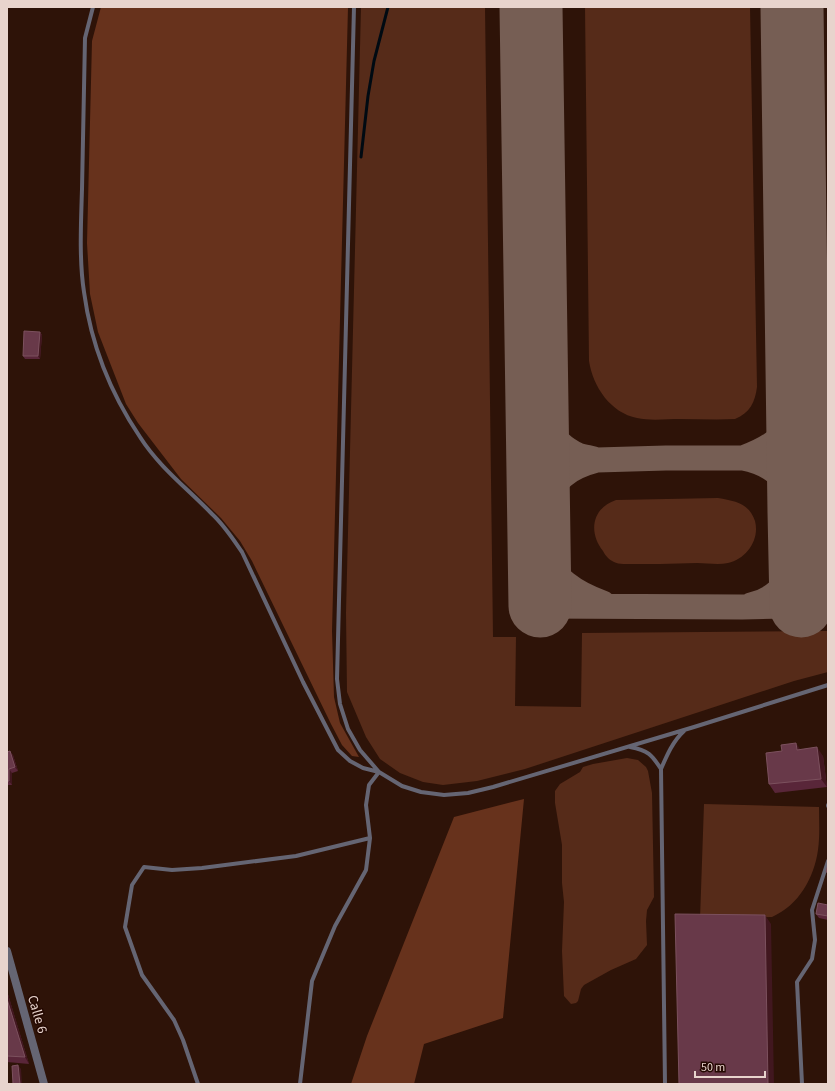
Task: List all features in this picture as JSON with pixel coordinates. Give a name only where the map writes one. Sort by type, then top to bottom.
[{"type":"street","name":"Calle 6","points":[[7,951],[10,972],[44,1084]]},
{"type":"lane","points":[[93,7],[85,38],[81,240],[83,291],[91,330],[102,365],[124,411],[140,438],[153,455],[214,515],[233,538],[242,552],[303,682],[338,750],[350,761],[363,768],[380,772]]},
{"type":"lane","points":[[354,7],[337,679],[340,704],[348,729],[360,750],[380,772],[402,786],[421,792],[444,795],[468,793],[493,788],[686,730],[828,685]]},
{"type":"lane","points":[[665,1084],[662,769],[669,751],[678,736],[686,730]]},
{"type":"lane","points":[[628,747],[647,752],[654,758],[662,769]]},
{"type":"lane","points":[[300,1084],[312,982],[335,926],[366,870],[370,838],[366,805],[369,785],[380,772]]},
{"type":"lane","points":[[198,1084],[183,1040],[174,1020],[142,975],[125,927],[132,885],[144,867],[172,870],[202,868],[296,856],[370,838]]},
{"type":"lane","points":[[802,1084],[797,982],[812,959],[814,940],[812,910],[828,861]]},
{"type":"shaded area","points":[[101,7],[348,7],[332,631],[334,697],[340,723],[359,757],[352,756],[342,745],[252,561],[240,541],[221,518],[181,479],[138,423],[126,404],[98,332],[90,294],[87,243],[92,41]]},
{"type":"shaded area","points":[[361,7],[485,7],[493,637],[516,637],[515,706],[581,707],[582,633],[828,631],[828,672],[794,681],[525,769],[477,781],[443,785],[423,782],[400,773],[380,759],[366,737],[347,692],[346,613]]},
{"type":"shaded area","points":[[585,7],[750,7],[757,387],[751,406],[744,414],[735,419],[653,420],[628,415],[611,405],[599,389],[591,371],[589,361]]},
{"type":"shaded area","points":[[718,498],[741,504],[749,510],[755,521],[755,535],[750,548],[735,561],[716,564],[619,564],[607,557],[598,544],[595,536],[594,529],[597,515],[608,504],[616,500]]},
{"type":"shaded area","points":[[627,758],[638,760],[646,767],[652,793],[654,897],[647,910],[647,945],[636,959],[611,970],[584,985],[581,989],[578,1001],[571,1004],[564,996],[562,951],[564,902],[562,883],[562,845],[555,803],[555,791],[560,784],[580,772],[583,767]]},
{"type":"shaded area","points":[[524,799],[503,1018],[424,1044],[414,1084],[351,1084],[367,1036],[454,817]]},
{"type":"shaded area","points":[[704,804],[819,807],[818,850],[813,871],[804,890],[782,912],[772,917],[700,919]]},
{"type":"building","points":[[24,331],[40,332],[38,356],[23,356]]},
{"type":"building","points":[[796,743],[797,750],[817,747],[821,779],[769,784],[766,753],[782,751],[781,745]]},
{"type":"building","points":[[10,751],[15,767],[9,769],[9,781],[7,781],[7,752]]},
{"type":"building","points":[[818,903],[828,905],[828,916],[816,914]]},
{"type":"building","points":[[675,914],[765,915],[768,1084],[679,1084]]},
{"type":"building","points":[[7,999],[25,1057],[7,1056]]},
{"type":"building","points":[[18,1065],[20,1084],[13,1084],[12,1066]]},
{"type":"waterway","points":[[361,157],[368,96],[374,61],[388,7]]},
{"type":"taxiway","points":[[743,458],[774,443],[781,436],[791,420],[798,396]]},
{"type":"taxiway","points":[[537,419],[566,448],[578,455],[597,460],[585,463],[568,472],[556,483],[539,508]]},
{"type":"taxiway","points":[[597,460],[743,458],[764,465],[780,476],[786,483],[796,501],[799,512]]},
{"type":"taxiway","points":[[799,542],[809,571],[817,584],[828,594]]},
{"type":"taxiway","points":[[751,605],[762,602],[780,590],[792,573],[798,553],[799,542]]},
{"type":"taxiway","points":[[539,551],[558,577],[574,589],[603,603]]},
{"type":"taxiway","points":[[540,606],[742,607],[828,605]]},
{"type":"runway","points":[[531,7],[540,606]]},
{"type":"runway","points":[[792,7],[801,606]]}]
